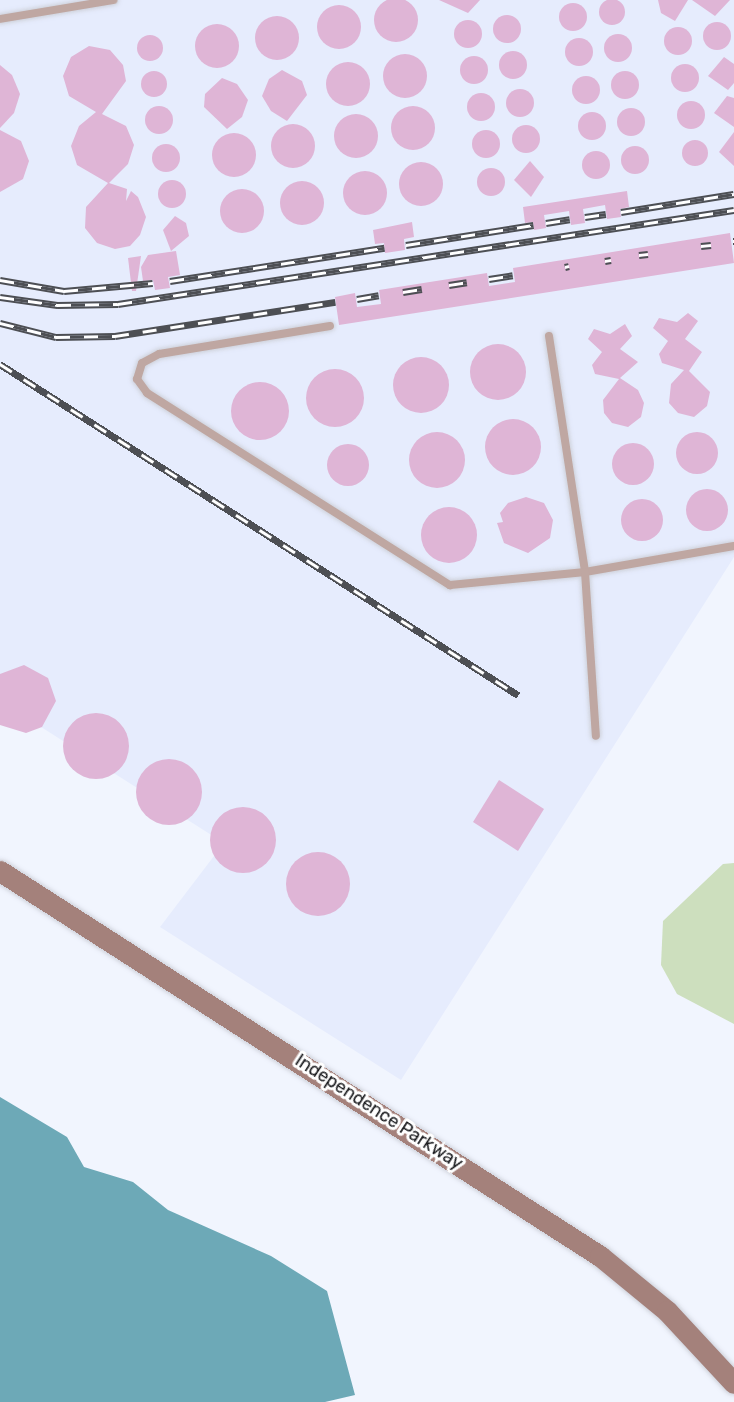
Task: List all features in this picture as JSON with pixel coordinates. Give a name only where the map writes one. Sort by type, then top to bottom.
[{"type":"main road","name":"Independence Parkway","points":[[0,871],[600,1256],[674,1317],[734,1383]]},
{"type":"lane","points":[[0,19],[113,0]]},
{"type":"lane","points":[[330,326],[159,354],[142,363],[137,379],[147,393],[443,584],[585,572],[734,546]]},
{"type":"lane","points":[[549,336],[585,572],[596,736]]},
{"type":"shaded area","points":[[0,0],[734,0],[734,557],[401,1080],[160,927],[214,856],[213,836],[0,701]]},
{"type":"green space","points":[[734,863],[734,1024],[677,994],[661,965],[663,921],[723,864]]},
{"type":"water","points":[[0,1097],[67,1137],[84,1167],[133,1182],[168,1210],[271,1256],[327,1291],[355,1395],[325,1402],[0,1402]]},
{"type":"building","points":[[396,-2],[411,5],[418,20],[411,35],[396,42],[381,35],[374,20],[381,5]]},
{"type":"building","points":[[612,-1],[622,2],[625,12],[622,22],[612,25],[602,22],[599,12],[602,2]]},
{"type":"building","points":[[439,0],[480,0],[468,13]]},
{"type":"building","points":[[658,0],[688,0],[675,21],[661,13]]},
{"type":"building","points":[[692,0],[730,0],[715,16]]},
{"type":"building","points":[[573,3],[583,7],[587,17],[583,27],[573,31],[563,27],[559,17],[563,7]]},
{"type":"building","points":[[339,5],[354,12],[361,27],[354,42],[339,49],[324,42],[317,27],[324,12]]},
{"type":"building","points":[[507,15],[517,19],[521,29],[517,39],[507,43],[497,39],[493,29],[497,19]]},
{"type":"building","points":[[277,16],[292,23],[299,38],[292,53],[277,60],[262,53],[255,38],[262,23]]},
{"type":"building","points":[[468,20],[478,24],[482,34],[478,44],[468,48],[458,44],[454,34],[458,24]]},
{"type":"building","points":[[717,22],[727,26],[731,36],[727,46],[717,50],[707,46],[703,36],[707,26]]},
{"type":"building","points":[[217,24],[232,31],[239,46],[232,61],[217,68],[202,61],[195,46],[202,31]]},
{"type":"building","points":[[678,27],[688,31],[692,41],[688,51],[678,55],[668,51],[664,41],[668,31]]},
{"type":"building","points":[[618,34],[628,38],[632,48],[628,58],[618,62],[608,58],[604,48],[608,38]]},
{"type":"building","points":[[150,35],[159,39],[163,48],[159,57],[150,61],[141,57],[137,48],[141,39]]},
{"type":"building","points":[[579,38],[589,42],[593,52],[589,62],[579,66],[569,62],[565,52],[569,42]]},
{"type":"building","points":[[89,46],[110,50],[123,65],[126,81],[102,114],[126,126],[134,145],[128,164],[109,183],[127,189],[126,201],[131,191],[138,197],[146,217],[140,235],[130,246],[115,249],[97,243],[85,228],[86,207],[108,183],[77,165],[71,146],[79,126],[96,112],[69,96],[63,76],[71,57]]},
{"type":"building","points":[[513,51],[523,55],[527,65],[523,75],[513,79],[503,75],[499,65],[503,55]]},
{"type":"building","points":[[405,54],[421,60],[427,76],[421,92],[405,98],[389,92],[383,76],[389,60]]},
{"type":"building","points":[[474,56],[484,60],[488,70],[484,80],[474,84],[464,80],[460,70],[464,60]]},
{"type":"building","points":[[724,57],[734,64],[734,83],[728,90],[708,76]]},
{"type":"building","points":[[348,62],[364,68],[370,84],[364,100],[348,106],[332,100],[326,84],[332,68]]},
{"type":"building","points":[[685,64],[695,68],[699,78],[695,88],[685,92],[675,88],[671,78],[675,68]]},
{"type":"building","points":[[0,65],[12,75],[20,94],[14,113],[0,128]]},
{"type":"building","points":[[282,70],[302,81],[307,95],[287,121],[271,111],[262,96],[269,79]]},
{"type":"building","points":[[154,71],[163,75],[167,84],[163,93],[154,97],[145,93],[141,84],[145,75]]},
{"type":"building","points":[[625,71],[635,75],[639,85],[635,95],[625,99],[615,95],[611,85],[615,75]]},
{"type":"building","points":[[586,76],[596,80],[600,90],[596,100],[586,104],[576,100],[572,90],[576,80]]},
{"type":"building","points":[[222,78],[237,84],[248,100],[242,117],[227,129],[204,107],[205,94]]},
{"type":"building","points":[[520,89],[530,93],[534,103],[530,113],[520,117],[510,113],[506,103],[510,93]]},
{"type":"building","points":[[481,93],[491,97],[495,107],[491,117],[481,121],[471,117],[467,107],[471,97]]},
{"type":"building","points":[[727,96],[734,98],[734,127],[714,113]]},
{"type":"building","points":[[691,101],[701,105],[705,115],[701,125],[691,129],[681,125],[677,115],[681,105]]},
{"type":"building","points":[[159,106],[169,110],[173,120],[169,130],[159,134],[149,130],[145,120],[149,110]]},
{"type":"building","points":[[413,106],[429,112],[435,128],[429,144],[413,150],[397,144],[391,128],[397,112]]},
{"type":"building","points":[[631,108],[641,112],[645,122],[641,132],[631,136],[621,132],[617,122],[621,112]]},
{"type":"building","points":[[592,112],[602,116],[606,126],[602,136],[592,140],[582,136],[578,126],[582,116]]},
{"type":"building","points":[[356,114],[371,121],[378,136],[371,151],[356,158],[341,151],[334,136],[341,121]]},
{"type":"building","points":[[293,124],[308,131],[315,146],[308,161],[293,168],[278,161],[271,146],[278,131]]},
{"type":"building","points":[[526,125],[536,129],[540,139],[536,149],[526,153],[516,149],[512,139],[516,129]]},
{"type":"building","points":[[0,130],[21,141],[29,161],[23,179],[0,192]]},
{"type":"building","points":[[486,130],[496,134],[500,144],[496,154],[486,158],[476,154],[472,144],[476,134]]},
{"type":"building","points":[[734,132],[734,166],[719,152]]},
{"type":"building","points":[[234,133],[249,140],[256,155],[249,170],[234,177],[219,170],[212,155],[219,140]]},
{"type":"building","points":[[695,140],[705,143],[708,153],[705,163],[695,166],[685,163],[682,153],[685,143]]},
{"type":"building","points":[[166,144],[176,148],[180,158],[176,168],[166,172],[156,168],[152,158],[156,148]]},
{"type":"building","points":[[635,146],[645,150],[649,160],[645,170],[635,174],[625,170],[621,160],[625,150]]},
{"type":"building","points":[[596,151],[606,155],[610,165],[606,175],[596,179],[586,175],[582,165],[586,155]]},
{"type":"building","points":[[530,161],[544,177],[531,197],[514,180]]},
{"type":"building","points":[[421,162],[436,169],[443,184],[436,199],[421,206],[406,199],[399,184],[406,169]]},
{"type":"building","points":[[491,168],[501,172],[505,182],[501,192],[491,196],[481,192],[477,182],[481,172]]},
{"type":"building","points":[[365,171],[380,178],[387,193],[380,208],[365,215],[350,208],[343,193],[350,178]]},
{"type":"building","points":[[172,180],[182,184],[186,194],[182,204],[172,208],[162,204],[158,194],[162,184]]},
{"type":"building","points":[[302,181],[317,188],[324,203],[317,218],[302,225],[287,218],[280,203],[287,188]]},
{"type":"building","points":[[242,189],[257,196],[264,211],[257,226],[242,233],[227,226],[220,211],[227,196]]},
{"type":"building","points":[[627,191],[629,207],[620,209],[621,217],[607,219],[605,205],[583,209],[585,223],[571,225],[569,211],[544,215],[546,228],[534,230],[533,222],[525,223],[523,207]]},
{"type":"building","points":[[175,216],[186,223],[189,236],[171,251],[163,230]]},
{"type":"building","points":[[412,222],[414,237],[404,239],[405,250],[385,253],[384,243],[375,244],[373,230]]},
{"type":"building","points":[[730,233],[734,263],[339,325],[335,297],[355,293],[357,307],[381,304],[379,290],[487,273],[489,286],[515,282],[513,268]]},
{"type":"building","points":[[176,251],[180,275],[168,277],[170,288],[155,290],[153,280],[143,281],[141,267],[148,255]]},
{"type":"building","points":[[141,256],[136,291],[132,291],[128,258]]},
{"type":"building","points":[[688,313],[698,321],[685,339],[702,352],[689,371],[710,392],[707,406],[694,417],[678,413],[669,403],[671,384],[684,370],[662,363],[659,354],[668,341],[653,328],[659,318],[677,322]]},
{"type":"building","points":[[625,324],[632,336],[620,349],[638,362],[620,378],[638,390],[644,403],[641,417],[628,427],[612,423],[604,413],[603,400],[619,379],[595,374],[592,365],[602,352],[588,339],[594,329],[610,334]]},
{"type":"building","points":[[498,344],[509,346],[518,352],[524,361],[526,372],[524,383],[518,392],[509,398],[498,400],[487,398],[478,392],[472,383],[470,372],[472,361],[478,352],[487,346]]},
{"type":"building","points":[[421,357],[432,359],[441,365],[447,374],[449,385],[447,396],[441,405],[432,411],[421,413],[410,411],[401,405],[395,396],[393,385],[395,374],[401,365],[410,359]]},
{"type":"building","points":[[335,369],[351,374],[359,382],[364,398],[359,414],[351,422],[335,427],[319,422],[311,414],[306,398],[311,382],[319,374]]},
{"type":"building","points":[[260,382],[276,387],[284,395],[289,411],[284,427],[276,435],[260,440],[244,435],[236,427],[231,411],[236,395],[244,387]]},
{"type":"building","points":[[513,419],[524,421],[533,427],[539,436],[541,447],[539,458],[533,467],[524,473],[513,475],[502,473],[493,467],[487,458],[485,447],[487,436],[493,427],[502,421]]},
{"type":"building","points":[[437,432],[448,434],[457,440],[463,449],[465,460],[463,471],[457,480],[448,486],[437,488],[426,486],[417,480],[411,471],[409,460],[411,449],[417,440],[426,434]]},
{"type":"building","points":[[697,432],[712,438],[718,453],[712,468],[697,474],[682,468],[676,453],[682,438]]},
{"type":"building","points":[[633,443],[648,449],[654,464],[648,479],[633,485],[618,479],[612,464],[618,449]]},
{"type":"building","points":[[348,444],[356,445],[363,450],[368,457],[368,473],[363,480],[356,485],[348,486],[340,485],[333,480],[328,473],[327,465],[328,457],[333,450],[340,445]]},
{"type":"building","points":[[707,489],[722,495],[728,510],[722,525],[707,531],[692,525],[686,510],[692,495]]},
{"type":"building","points":[[526,497],[544,503],[553,520],[550,538],[528,553],[504,543],[497,523],[503,522],[500,513],[508,503]]},
{"type":"building","points":[[642,499],[657,505],[663,520],[657,535],[642,541],[627,535],[621,520],[627,505]]},
{"type":"building","points":[[449,507],[460,509],[469,515],[475,524],[477,535],[475,546],[469,555],[460,561],[449,563],[438,561],[429,555],[423,546],[421,535],[423,524],[429,515],[438,509]]},
{"type":"building","points":[[24,665],[48,678],[56,701],[42,727],[26,733],[0,725],[0,674]]},
{"type":"building","points":[[96,713],[109,716],[119,723],[126,733],[129,746],[126,759],[119,769],[109,776],[96,779],[83,776],[73,769],[66,759],[63,746],[66,733],[73,723],[83,716]]},
{"type":"building","points":[[169,759],[182,762],[192,769],[199,779],[202,792],[199,805],[192,815],[182,822],[169,825],[156,822],[146,815],[139,805],[136,792],[139,779],[146,769],[156,762]]},
{"type":"building","points":[[499,780],[544,809],[518,851],[473,822]]},
{"type":"building","points":[[243,807],[256,810],[266,817],[273,827],[276,840],[273,853],[266,863],[256,870],[243,873],[230,870],[220,863],[213,853],[210,840],[213,827],[220,817],[230,810]]},
{"type":"building","points":[[312,852],[324,852],[341,861],[348,872],[350,884],[348,896],[341,907],[324,916],[312,916],[300,911],[291,902],[286,890],[286,878],[291,866],[300,857]]},
{"type":"railway","points":[[621,212],[734,194]]},
{"type":"railway","points":[[0,297],[57,305],[118,304],[734,210]]},
{"type":"railway","points":[[585,217],[606,214]]},
{"type":"railway","points":[[546,223],[570,219]]},
{"type":"railway","points":[[406,245],[533,225]]},
{"type":"railway","points":[[701,246],[711,245]]},
{"type":"railway","points":[[170,281],[384,248]]},
{"type":"railway","points":[[639,255],[648,254]]},
{"type":"railway","points":[[605,261],[611,260]]},
{"type":"railway","points":[[565,267],[569,266]]},
{"type":"railway","points":[[489,279],[513,275]]},
{"type":"railway","points":[[0,280],[64,291],[153,283]]},
{"type":"railway","points":[[449,285],[467,282]]},
{"type":"railway","points":[[403,292],[422,289]]},
{"type":"railway","points":[[357,299],[379,295]]},
{"type":"railway","points":[[0,323],[56,337],[115,336],[335,302]]},
{"type":"railway","points":[[0,364],[518,695]]}]
